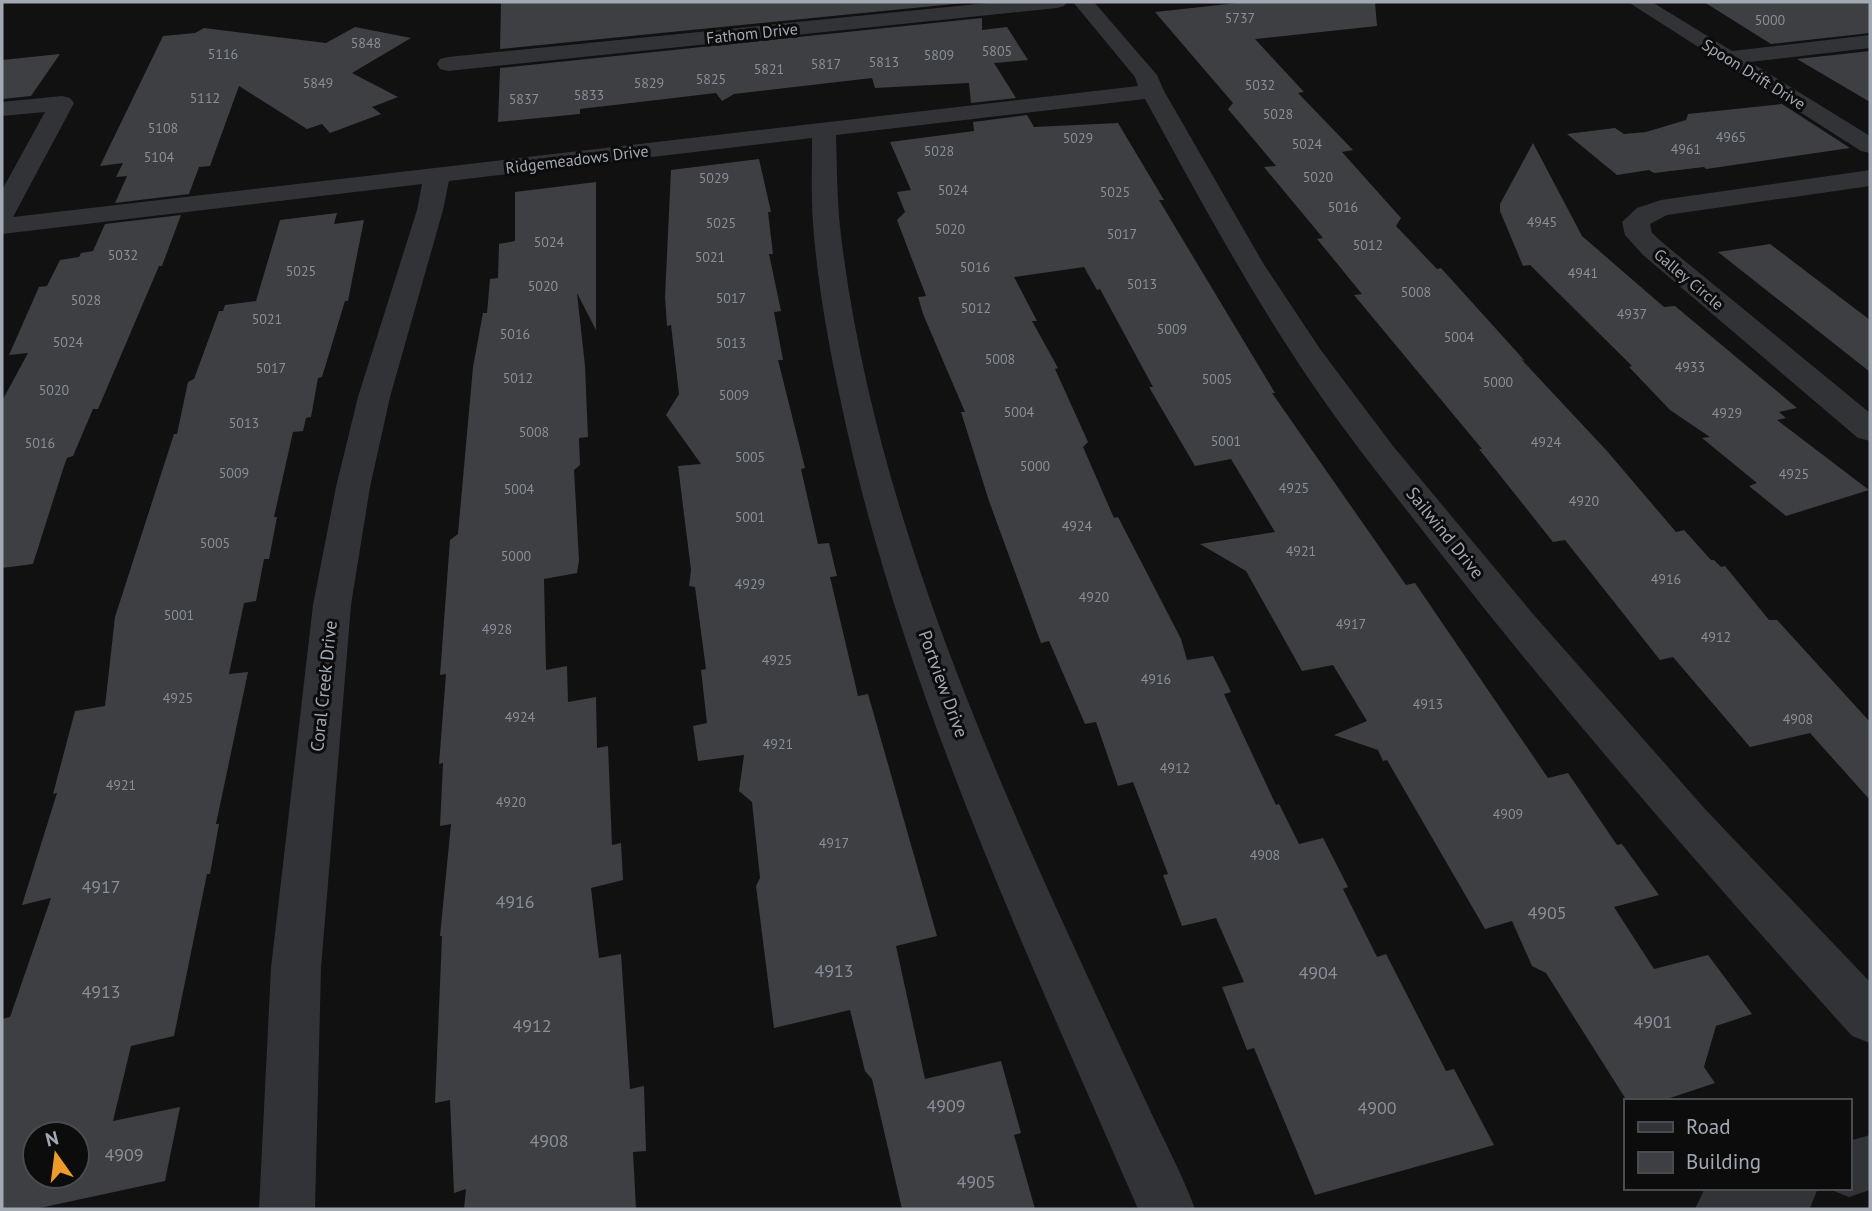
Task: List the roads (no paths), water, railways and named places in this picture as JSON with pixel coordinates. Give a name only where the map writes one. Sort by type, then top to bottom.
[{"type":"street","name":"Fathom Drive","points":[[447,64],[1057,2]]},
{"type":"street","name":"Sailwind Drive","points":[[1083,2],[1146,75],[1249,263],[1308,355],[1381,454],[1519,625],[1680,813],[1870,1018]]},
{"type":"street","name":"Spoon Drift Drive","points":[[1638,2],[1870,146]]},
{"type":"street","points":[[1728,58],[1870,41]]},
{"type":"street","name":"Ridgemeadows Drive","points":[[2,226],[1153,91]]},
{"type":"street","points":[[2,109],[62,103],[2,213]]},
{"type":"street","name":"Portview Drive","points":[[824,130],[827,236],[837,307],[855,397],[883,507],[923,632],[988,805],[1167,1209]]},
{"type":"street","name":"Coral Creek Drive","points":[[287,1209],[296,968],[332,605],[353,487],[374,397],[430,209],[437,175]]},
{"type":"street","name":"Galley Circle","points":[[1870,178],[1661,208],[1636,222],[1639,235],[1653,249],[1870,430]]},
{"type":"street","points":[[1851,1168],[1870,1163]]},
{"type":"street","points":[[1723,1209],[1784,1190]]}]
